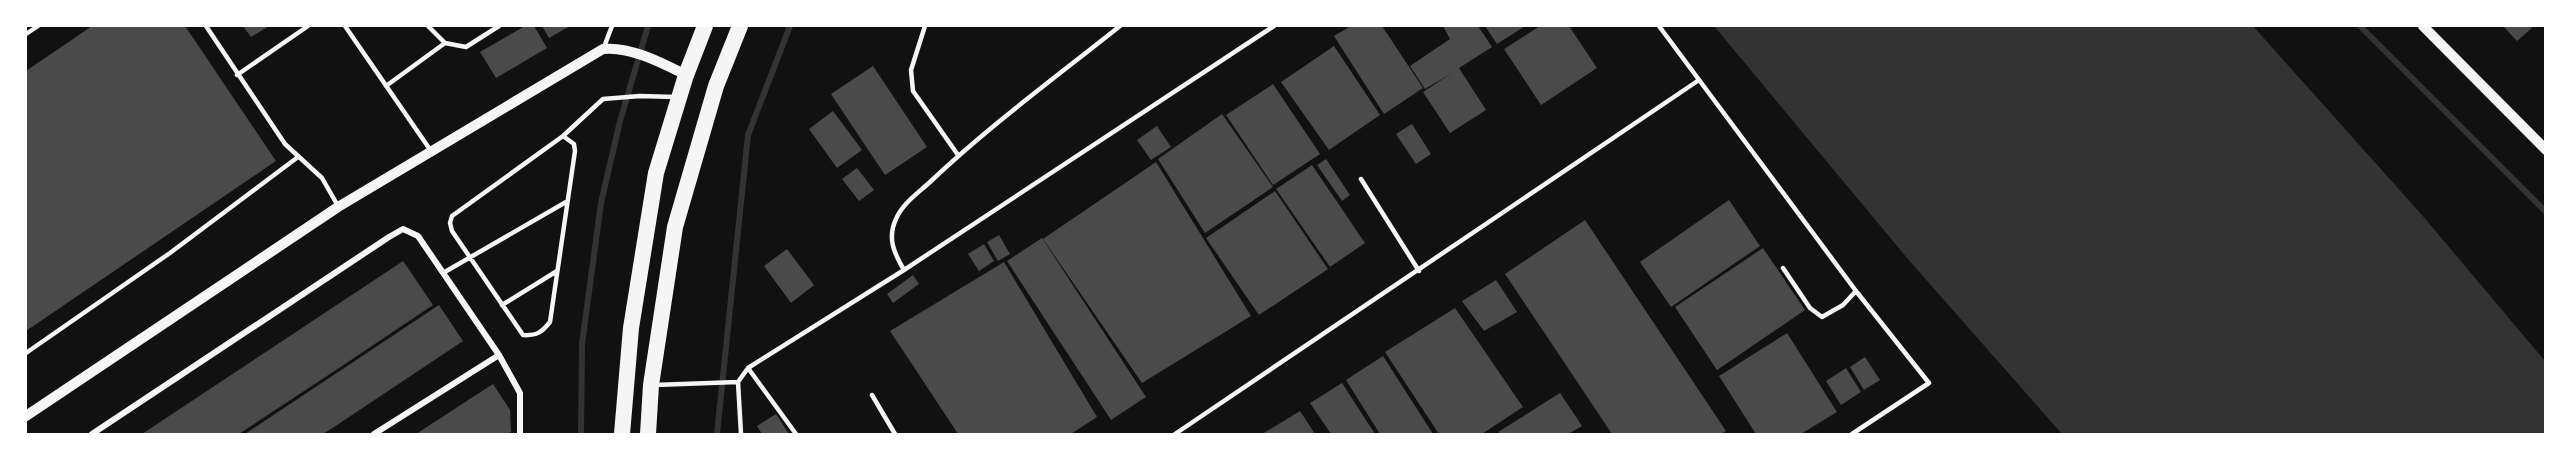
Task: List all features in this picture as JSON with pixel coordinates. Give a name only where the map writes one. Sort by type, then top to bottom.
[{"type":"highway","points":[[622,435],[631,328],[656,173],[686,75],[705,26]]},
{"type":"highway","points":[[648,435],[651,385],[675,227],[716,86],[740,26]]},
{"type":"street","points":[[2423,26],[2546,150]]},
{"type":"street","points":[[26,416],[338,207],[603,50],[614,48],[628,52],[686,75]]},
{"type":"street","points":[[92,435],[403,229],[418,236],[499,355],[520,393],[520,435]]},
{"type":"street","points":[[374,435],[499,355]]},
{"type":"lane","points":[[26,34],[38,26]]},
{"type":"lane","points":[[206,26],[285,144],[322,178],[338,207]]},
{"type":"lane","points":[[237,75],[308,26]]},
{"type":"lane","points":[[345,26],[431,150]]},
{"type":"lane","points":[[428,26],[445,43],[466,47],[499,26]]},
{"type":"lane","points":[[603,50],[612,26]]},
{"type":"lane","points":[[925,26],[911,70],[913,91],[958,155]]},
{"type":"lane","points":[[904,270],[894,252],[891,236],[896,218],[907,203],[958,155],[1120,26]]},
{"type":"lane","points":[[741,435],[738,382],[748,368],[904,270],[1275,26]]},
{"type":"lane","points":[[1659,26],[1856,291],[1929,383],[1852,435]]},
{"type":"lane","points":[[386,86],[445,43]]},
{"type":"lane","points":[[1175,435],[1699,80]]},
{"type":"lane","points":[[563,136],[574,144],[575,151],[550,322],[535,336],[523,335],[452,231],[452,216],[563,136],[603,99],[640,96],[679,98]]},
{"type":"lane","points":[[26,353],[170,253],[298,157]]},
{"type":"lane","points":[[1361,179],[1419,271]]},
{"type":"lane","points":[[443,273],[566,202]]},
{"type":"lane","points":[[1783,268],[1810,308],[1822,317],[1843,305],[1856,291]]},
{"type":"lane","points":[[502,305],[557,271]]},
{"type":"lane","points":[[748,368],[796,435]]},
{"type":"lane","points":[[651,385],[738,382]]},
{"type":"lane","points":[[872,395],[895,435]]},
{"type":"shaded area","points":[[1714,26],[2253,26],[2422,215],[2545,361],[2545,434],[2062,434],[1907,258]]},
{"type":"building","points":[[92,26],[185,26],[276,161],[26,331],[26,71]]},
{"type":"building","points":[[243,26],[269,26],[251,37]]},
{"type":"building","points":[[525,26],[534,26],[547,48],[496,78],[480,52]]},
{"type":"building","points":[[542,26],[570,26],[549,38]]},
{"type":"building","points":[[1351,26],[1382,26],[1423,88],[1384,114],[1334,36]]},
{"type":"building","points":[[1443,26],[1478,26],[1492,47],[1459,68],[1486,110],[1450,133],[1423,92],[1452,73],[1425,89],[1410,66],[1450,39]]},
{"type":"building","points":[[1485,26],[1525,26],[1497,44]]},
{"type":"building","points":[[1540,26],[1569,26],[1597,68],[1541,105],[1504,49]]},
{"type":"building","points":[[2503,26],[2534,26],[2517,41]]},
{"type":"building","points":[[1334,46],[1380,115],[1329,150],[1281,82]]},
{"type":"building","points":[[873,66],[927,147],[885,175],[831,94]]},
{"type":"building","points":[[1273,84],[1320,154],[1273,185],[1226,115]]},
{"type":"building","points":[[833,111],[862,150],[837,168],[809,129]]},
{"type":"building","points":[[1222,114],[1273,187],[1205,233],[1158,159]]},
{"type":"building","points":[[1412,124],[1431,154],[1416,164],[1396,134]]},
{"type":"building","points":[[1157,126],[1171,147],[1151,160],[1137,140]]},
{"type":"building","points":[[1326,159],[1350,195],[1342,201],[1317,165]]},
{"type":"building","points":[[1156,162],[1251,316],[1142,383],[1043,239]]},
{"type":"building","points":[[1312,165],[1365,243],[1330,267],[1276,189]]},
{"type":"building","points":[[857,168],[874,190],[859,201],[842,179]]},
{"type":"building","points":[[1275,191],[1328,269],[1259,315],[1206,238]]},
{"type":"building","points":[[1729,200],[1760,246],[1671,307],[1640,262]]},
{"type":"building","points":[[1585,220],[1726,431],[1721,434],[1612,434],[1505,274]]},
{"type":"building","points":[[999,235],[1010,254],[998,261],[987,242]]},
{"type":"building","points":[[1042,238],[1146,397],[1111,420],[1007,261]]},
{"type":"building","points":[[984,244],[994,261],[979,271],[968,254]]},
{"type":"building","points":[[1763,248],[1805,310],[1717,370],[1675,307]]},
{"type":"building","points":[[787,249],[814,285],[791,303],[764,266]]},
{"type":"building","points":[[403,261],[433,305],[342,366],[239,434],[142,434]]},
{"type":"building","points":[[1004,262],[1097,417],[1071,434],[958,434],[890,331]]},
{"type":"building","points":[[913,275],[919,284],[893,303],[887,294]]},
{"type":"building","points":[[1496,280],[1517,312],[1484,331],[1462,301]]},
{"type":"building","points":[[439,305],[463,341],[337,425],[323,434],[245,434]]},
{"type":"building","points":[[1455,308],[1523,407],[1482,434],[1439,434],[1385,352]]},
{"type":"building","points":[[1787,333],[1837,412],[1801,434],[1756,434],[1719,376]]},
{"type":"building","points":[[1383,356],[1433,434],[1380,434],[1346,380]]},
{"type":"building","points":[[1865,357],[1880,380],[1864,390],[1850,367]]},
{"type":"building","points":[[1846,368],[1861,392],[1841,405],[1826,381]]},
{"type":"building","points":[[1342,383],[1375,434],[1331,434],[1310,403]]},
{"type":"building","points":[[493,384],[510,410],[511,432],[507,434],[416,434]]},
{"type":"building","points":[[1560,393],[1582,426],[1568,434],[1500,434],[1498,432]]},
{"type":"building","points":[[1300,411],[1315,434],[1262,434]]},
{"type":"building","points":[[776,414],[789,434],[762,434],[757,426]]},
{"type":"waterway","points":[[581,434],[582,344],[601,203],[620,121],[648,26]]},
{"type":"waterway","points":[[717,434],[748,135],[790,26]]},
{"type":"waterway","points":[[2360,26],[2546,212]]}]
